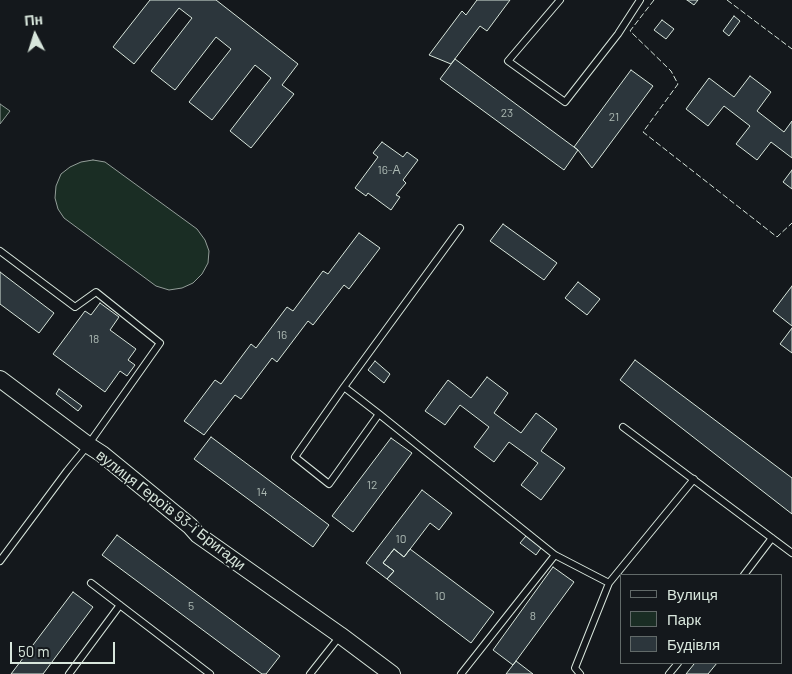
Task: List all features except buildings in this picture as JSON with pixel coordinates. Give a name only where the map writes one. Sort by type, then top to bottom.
[{"type":"street","name":"вулиця Героїв 93-ї Бригади","points":[[0,379],[102,454],[203,538],[392,674]]},
{"type":"lane","points":[[560,0],[508,61],[565,102],[618,34],[640,0]]},
{"type":"lane","points":[[379,414],[329,484],[295,457],[460,228]]},
{"type":"lane","points":[[0,251],[75,307],[96,292],[160,342],[88,445],[0,561]]},
{"type":"lane","points":[[344,387],[555,555],[609,583]]},
{"type":"lane","points":[[623,426],[792,553]]},
{"type":"lane","points":[[580,674],[574,668],[609,583],[694,479]]},
{"type":"lane","points":[[745,574],[772,538]]},
{"type":"lane","points":[[461,674],[555,555]]},
{"type":"lane","points":[[91,583],[210,674]]},
{"type":"lane","points":[[69,674],[120,605]]},
{"type":"lane","points":[[310,674],[340,635]]},
{"type":"lane","points":[[669,674],[677,664]]},
{"type":"green space","points":[[0,104],[10,111],[0,124]]},
{"type":"green space","points":[[93,160],[105,162],[197,229],[205,240],[209,251],[208,263],[202,274],[193,283],[182,288],[169,290],[156,286],[64,218],[58,209],[55,198],[56,186],[61,174],[81,162]]},
{"type":"fence","points":[[654,0],[630,31],[671,71],[678,84],[643,132],[777,237],[792,223]]},
{"type":"fence","points":[[727,0],[792,49]]}]
